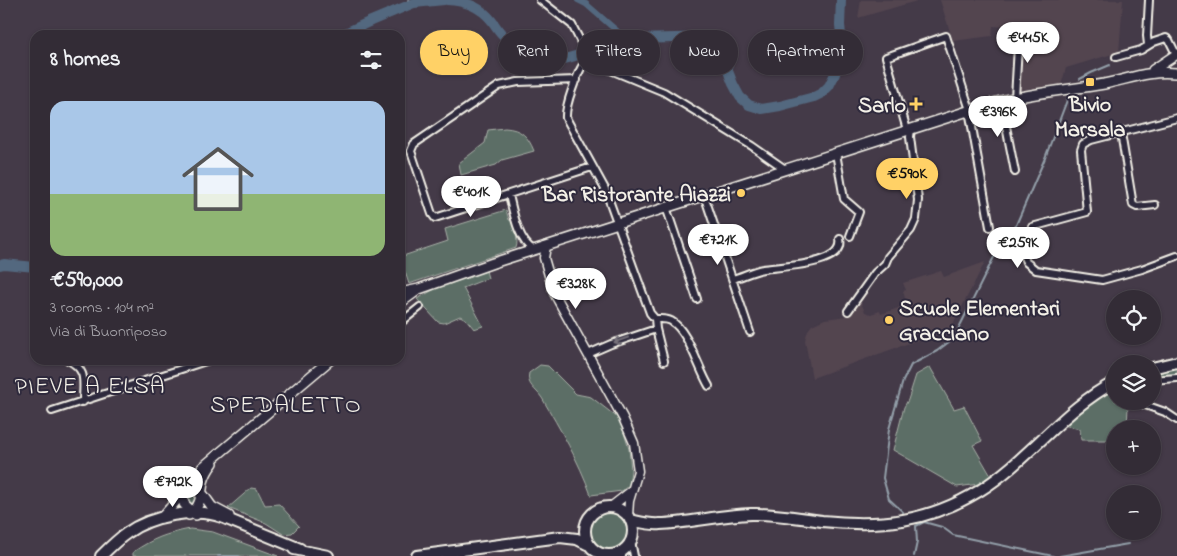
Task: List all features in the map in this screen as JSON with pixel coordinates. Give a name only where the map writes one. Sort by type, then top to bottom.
[{"type":"main road","points":[[1149,73],[1175,55]]},
{"type":"main road","points":[[1175,55],[1172,67],[1177,73]]},
{"type":"main road","points":[[405,292],[1002,100],[1106,83],[1149,73],[1177,73]]},
{"type":"main road","points":[[405,299],[419,289]]},
{"type":"main road","points":[[1161,366],[1177,362]]},
{"type":"main road","points":[[161,522],[203,467],[324,365]]},
{"type":"main road","points":[[560,537],[579,540],[600,554],[608,556],[620,555],[632,539],[660,524],[752,514],[867,524],[892,523],[917,517],[961,501],[987,486],[1080,404],[1106,388]]},
{"type":"main road","points":[[193,512],[199,503],[205,476],[217,456]]},
{"type":"main road","points":[[183,491],[183,502],[193,512],[198,515],[218,518],[230,525]]},
{"type":"main road","points":[[202,493],[214,508],[300,550]]},
{"type":"main road","points":[[587,544],[584,530],[585,524],[592,512],[605,506],[612,506],[624,511],[629,518],[633,532],[632,539]]},
{"type":"main road","points":[[101,556],[136,528],[193,512],[207,512],[218,515],[268,534]]},
{"type":"main road","points":[[161,522],[204,518],[230,525],[290,548],[328,556]]},
{"type":"main road","points":[[629,518],[660,524]]},
{"type":"main road","points":[[417,556],[560,537],[574,532],[585,524]]},
{"type":"street","points":[[540,0],[570,23],[577,34]]},
{"type":"street","points":[[1148,45],[1146,36],[1149,0]]},
{"type":"street","points":[[1015,98],[1020,29]]},
{"type":"street","points":[[848,311],[875,273],[885,264],[888,257],[910,230],[917,216],[918,200],[909,129],[886,57],[946,36],[970,110],[990,227]]},
{"type":"street","points":[[1116,57],[1142,49],[1167,38],[1175,55]]},
{"type":"street","points":[[579,75],[567,108],[566,118],[603,185],[651,314],[655,319],[664,361]]},
{"type":"street","points":[[626,75],[664,92],[785,169]]},
{"type":"street","points":[[577,80],[518,82],[499,86],[413,146],[412,153],[434,218],[592,167]]},
{"type":"street","points":[[1002,100],[1015,172]]},
{"type":"street","points":[[1177,118],[1091,140],[1082,145],[1087,212],[1032,227],[1022,250],[1028,264],[1038,271],[1105,280],[1142,270],[1177,256]]},
{"type":"street","points":[[1121,133],[1133,205],[1137,207],[1155,204]]},
{"type":"street","points":[[836,153],[844,199],[846,203],[858,212],[850,236]]},
{"type":"street","points":[[508,195],[521,236],[522,245],[518,255]]},
{"type":"street","points":[[704,195],[750,332]]},
{"type":"street","points":[[666,207],[697,299]]},
{"type":"street","points":[[521,236],[527,245],[534,250],[547,273],[555,295],[623,418],[633,440],[638,468],[629,501],[629,518]]},
{"type":"street","points":[[733,279],[763,269],[801,265],[821,260],[839,248],[841,244],[840,239]]},
{"type":"street","points":[[546,246],[544,256],[547,273]]},
{"type":"street","points":[[405,319],[420,307]]},
{"type":"street","points":[[655,319],[669,320],[677,326],[691,347],[709,386]]},
{"type":"street","points":[[588,354],[656,329]]},
{"type":"street","points":[[76,365],[83,373],[82,402]]},
{"type":"street","points":[[52,411],[195,365]]},
{"type":"street","points":[[1161,379],[1177,378]]},
{"type":"street","points":[[1159,410],[1177,420]]},
{"type":"street","points":[[612,506],[624,499],[632,490]]},
{"type":"street","points":[[632,539],[634,556]]},
{"type":"shaded area","points":[[861,0],[920,0],[858,18]]},
{"type":"shaded area","points":[[940,0],[1123,0],[1119,52],[1066,68],[1061,85],[1019,90],[1022,28],[993,26],[992,36],[953,41]]},
{"type":"shaded area","name":"Scuole Elementari Gracciano","points":[[985,262],[951,328],[812,378],[805,340],[808,330],[812,325],[825,319],[847,316],[859,298],[865,312],[871,314],[880,311],[881,314],[907,305],[903,291],[906,290],[903,283],[941,271],[944,277]]},
{"type":"green space","points":[[505,128],[523,134],[534,151],[461,175],[459,163],[485,143],[488,130]]},
{"type":"green space","points":[[506,210],[516,234],[516,248],[409,284],[405,272],[405,255],[448,241],[445,229]]},
{"type":"green space","points":[[486,271],[488,278],[463,288],[483,326],[474,329],[466,319],[460,316],[444,323],[438,322],[417,299],[442,285]]},
{"type":"green space","points":[[540,365],[548,366],[576,394],[591,397],[618,418],[629,449],[631,470],[629,485],[622,491],[591,495],[581,470],[562,433],[542,398],[529,381],[529,373]]},
{"type":"green space","points":[[930,367],[954,409],[964,406],[982,441],[973,445],[991,476],[979,484],[957,487],[893,450],[904,407],[916,375]]},
{"type":"green space","points":[[1177,367],[1177,375],[1161,376],[1161,370]]},
{"type":"green space","points":[[1106,393],[1106,410],[1128,410],[1127,420],[1106,420],[1106,440],[1081,440],[1080,429],[1063,425],[1091,402]]},
{"type":"green space","points":[[200,474],[200,485],[193,507],[184,500],[184,497]]},
{"type":"green space","points":[[251,488],[257,489],[265,505],[279,504],[299,526],[292,533],[283,534],[266,523],[228,508]]},
{"type":"green space","points":[[609,510],[624,516],[630,531],[624,546],[609,552],[594,546],[588,531],[594,516]]},
{"type":"green space","points":[[190,529],[213,532],[278,556],[133,556],[133,552],[147,543]]},
{"type":"waterway","points":[[408,0],[414,3]]},
{"type":"waterway","points":[[352,30],[414,3],[444,0]]},
{"type":"waterway","points":[[447,0],[466,3],[477,8],[492,21],[504,36],[529,48],[542,59],[551,63],[634,39],[716,37],[720,39],[728,54],[728,71],[740,97],[749,105],[762,109],[814,97],[822,93],[829,86],[835,74],[842,45],[840,25],[841,0]]},
{"type":"waterway","points":[[578,0],[586,4],[616,30]]},
{"type":"waterway","points":[[1080,79],[1110,65]]},
{"type":"waterway","points":[[1013,232],[1045,158],[1069,95]]},
{"type":"waterway","points":[[903,512],[889,499],[883,478],[889,429],[903,381],[911,365],[937,351],[954,338],[993,259],[1005,240]]},
{"type":"waterway","points":[[0,265],[30,267]]},
{"type":"waterway","points":[[914,556],[917,542],[916,526],[924,522],[942,527],[953,535],[1053,556]]},
{"type":"waterway","points":[[1060,556],[1128,544]]},
{"type":"waterway","points":[[218,556],[239,556]]},
{"type":"place","name":"Bivio Marsala","points":[[1090,82]]},
{"type":"place","name":"Sarlo","points":[[916,104]]},
{"type":"place","name":"Bar Ristorante Aiazzi","points":[[741,193]]},
{"type":"place","name":"Scuole Elementari Gracciano","points":[[889,320]]},
{"type":"district","name":"PIEVE A ELSA","points":[[90,385]]},
{"type":"district","name":"SPEDALETTO","points":[[286,404]]}]
